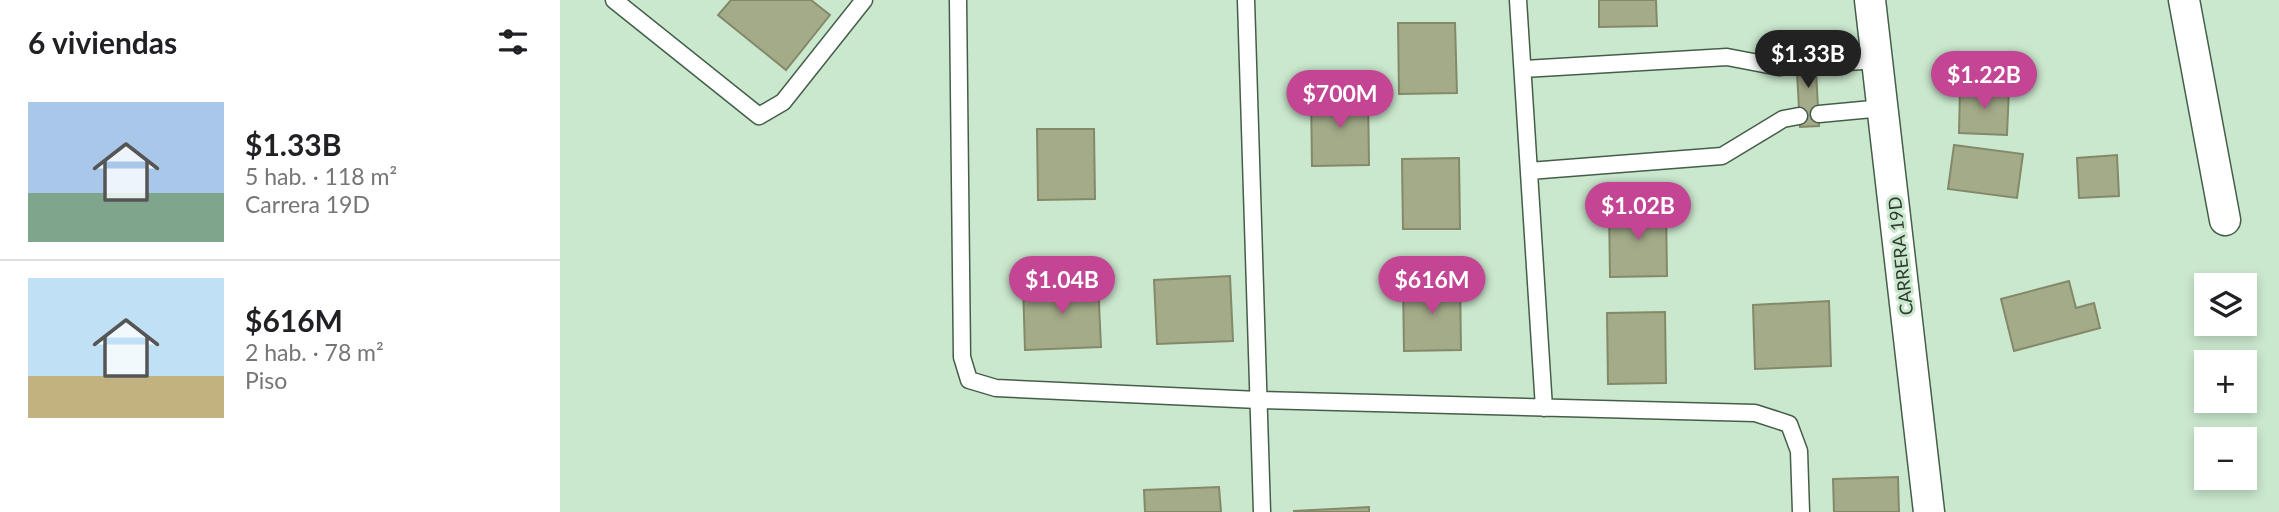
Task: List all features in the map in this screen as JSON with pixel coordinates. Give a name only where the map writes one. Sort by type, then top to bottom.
[{"type":"street","name":"CARRERA 19D","points":[[1870,0],[1929,512]]},
{"type":"street","points":[[2184,0],[2225,220]]},
{"type":"lane","points":[[614,0],[759,117],[783,102],[864,0]]},
{"type":"lane","points":[[958,0],[962,357],[969,380],[996,388],[1258,400],[1755,413],[1789,424],[1800,451],[1801,512]]},
{"type":"lane","points":[[1246,0],[1262,512]]},
{"type":"lane","points":[[1518,0],[1544,408]]},
{"type":"lane","points":[[1523,69],[1727,57],[1779,67],[1796,65]]},
{"type":"lane","points":[[1816,64],[1878,60]]},
{"type":"lane","points":[[1819,114],[1884,108]]},
{"type":"lane","points":[[1529,171],[1722,156],[1783,118],[1799,116]]},
{"type":"building","points":[[731,0],[811,0],[830,15],[786,70],[718,15]]},
{"type":"building","points":[[1599,0],[1656,0],[1657,26],[1599,27]]},
{"type":"building","points":[[1398,23],[1455,23],[1457,93],[1399,94]]},
{"type":"building","points":[[1815,53],[1819,126],[1800,127],[1796,54]]},
{"type":"building","points":[[1960,87],[2009,88],[2007,135],[1959,133]]},
{"type":"building","points":[[1368,94],[1369,165],[1312,166],[1311,95]]},
{"type":"building","points":[[1037,129],[1094,129],[1095,199],[1038,200]]},
{"type":"building","points":[[1954,145],[2023,154],[2017,198],[1948,189]]},
{"type":"building","points":[[2117,155],[2119,196],[2079,198],[2077,158]]},
{"type":"building","points":[[1459,158],[1460,229],[1403,229],[1402,159]]},
{"type":"building","points":[[1666,206],[1667,276],[1610,277],[1609,207]]},
{"type":"building","points":[[1230,276],[1233,341],[1157,344],[1154,280]]},
{"type":"building","points":[[1460,280],[1461,350],[1404,351],[1403,281]]},
{"type":"building","points":[[2069,281],[2076,308],[2094,303],[2100,328],[2014,351],[2001,299]]},
{"type":"building","points":[[1098,282],[1101,347],[1025,350],[1023,285]]},
{"type":"building","points":[[1829,301],[1831,366],[1755,369],[1753,305]]},
{"type":"building","points":[[1665,312],[1666,383],[1608,384],[1607,313]]},
{"type":"building","points":[[1898,477],[1899,512],[1834,512],[1833,479]]},
{"type":"building","points":[[1219,487],[1221,512],[1145,512],[1144,490]]},
{"type":"building","points":[[1369,507],[1369,512],[1294,512],[1294,511]]}]
